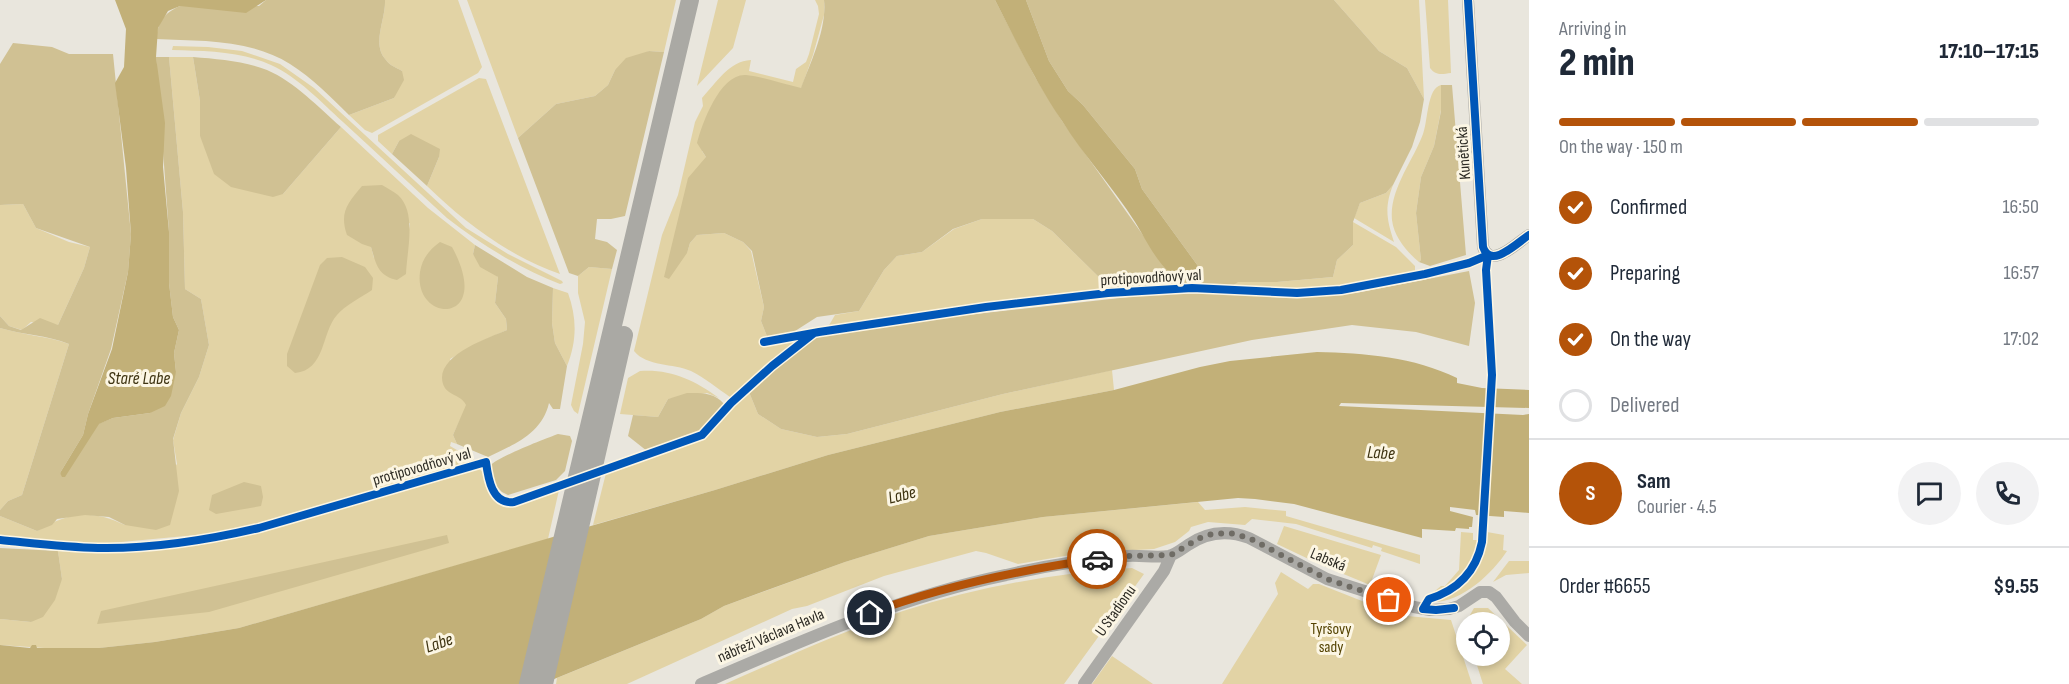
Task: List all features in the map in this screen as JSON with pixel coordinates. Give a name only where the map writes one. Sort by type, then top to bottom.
[{"type":"main road","points":[[528,684],[690,0]]},
{"type":"main road","points":[[544,684],[703,0]]},
{"type":"street","name":"Kunětická","points":[[1468,0],[1483,247],[1488,255],[1500,255],[1529,235]]},
{"type":"street","name":"Labská","points":[[1171,555],[1200,538],[1212,534],[1230,533],[1249,538],[1327,579],[1412,607],[1430,610],[1449,609],[1483,592],[1494,594],[1529,636]]},
{"type":"street","name":"nábřeží Václava Havla","points":[[701,684],[839,624],[886,607],[951,588],[1005,575],[1082,561],[1127,556],[1171,555]]},
{"type":"street","name":"U Stadionu","points":[[1084,684],[1167,567],[1171,555]]},
{"type":"green space","points":[[385,0],[458,0],[482,67],[478,73],[372,133],[365,130],[349,115],[394,98],[402,71],[387,62],[380,47],[379,39]]},
{"type":"green space","points":[[467,0],[676,0],[664,52],[649,51],[615,70],[608,85],[595,96],[556,104],[518,138]]},
{"type":"green space","points":[[718,0],[746,0],[733,48],[697,86]]},
{"type":"green space","points":[[815,0],[824,0],[824,15],[801,89],[702,151],[706,157],[687,253],[690,243],[697,235],[724,233],[743,242],[751,251],[764,307],[761,321],[768,339],[763,340],[764,344],[798,338],[737,395],[730,397],[691,371],[646,360],[634,351],[662,235],[678,195],[695,122],[703,106],[702,98],[724,74],[743,61],[751,60],[749,71],[793,82],[796,69],[806,62],[809,54],[819,14]]},
{"type":"green space","points":[[1334,0],[1419,0],[1424,99],[1407,68],[1379,51]]},
{"type":"green space","points":[[1425,0],[1448,0],[1451,73],[1437,73],[1430,68]]},
{"type":"green space","points":[[173,46],[242,51],[280,64],[314,88],[466,228],[508,254],[563,283],[545,278],[515,263],[487,247],[447,218],[318,99],[281,70],[248,57],[172,50]]},
{"type":"green space","points":[[169,57],[193,57],[200,101],[200,136],[283,194],[341,127],[428,208],[475,245],[473,254],[498,277],[495,303],[506,319],[507,330],[450,359],[467,405],[453,435],[457,444],[451,442],[450,446],[476,461],[228,532],[100,544],[75,544],[0,536],[0,516],[37,531],[59,520],[80,515],[102,517],[125,525],[177,464],[173,440],[181,413],[199,377],[209,345],[201,299],[185,289],[183,212]],"holes":[[[410,223],[407,243],[374,258],[371,247]]]},
{"type":"green space","points":[[479,78],[486,79],[560,274],[523,258],[489,237],[456,213],[427,186],[439,157],[399,141],[392,154],[378,141],[378,135]]},
{"type":"green space","points":[[1441,85],[1441,110],[1434,146],[1421,177],[1416,213],[1421,260],[1419,262],[1398,238],[1393,226],[1392,209],[1398,187],[1423,134],[1430,98],[1436,87]]},
{"type":"green space","points":[[1393,185],[1387,214],[1394,242],[1354,218],[1360,203],[1386,193]]},
{"type":"green space","points":[[23,204],[36,228],[69,242],[90,247],[84,268],[58,325],[31,322],[22,330],[9,326],[0,316],[0,205]]},
{"type":"green space","points":[[982,219],[1033,219],[1052,231],[1112,290],[985,303],[828,327],[835,315],[859,311],[884,270],[897,256],[922,252],[954,229]]},
{"type":"green space","points":[[1353,222],[1396,247],[1415,266],[1415,273],[1326,289],[1305,290],[1234,285],[1237,282],[1277,282],[1333,277],[1337,260],[1353,245]]},
{"type":"green space","points":[[589,267],[612,269],[578,414],[571,405],[585,322],[578,293],[578,276]]},
{"type":"green space","points":[[553,288],[568,293],[573,311],[575,330],[573,348],[567,366],[555,343],[552,323]]},
{"type":"green space","points":[[0,328],[69,344],[22,495],[8,501],[0,510]]},
{"type":"green space","points":[[1112,370],[1114,390],[1000,412],[828,455],[593,525],[606,473],[690,443],[712,428],[749,392],[758,414],[781,429],[817,437],[847,434],[1003,394]]},
{"type":"green space","points":[[640,371],[662,372],[682,377],[719,398],[707,393],[668,399],[658,417],[620,414],[628,378]]},
{"type":"green space","points":[[478,468],[484,473],[487,488],[493,498],[502,503],[524,502],[559,490],[548,539],[239,628],[155,642],[99,648],[59,649],[0,645],[0,619],[31,622],[62,579],[58,551],[154,549],[223,539],[297,521]]},
{"type":"green space","points":[[1198,502],[1205,510],[1245,507],[1286,511],[1286,516],[1420,555],[1420,564],[1381,551],[1382,548],[1373,545],[1372,548],[1296,524],[1252,519],[1245,525],[1208,522],[1191,527],[1175,542],[1154,549],[1082,553],[1018,564],[976,551],[884,576],[807,606],[792,609],[627,684],[556,684],[557,678],[701,619],[724,606],[845,562],[929,536],[1043,517]]},
{"type":"green space","points":[[1284,526],[1381,555],[1370,585],[1277,544]]},
{"type":"green space","points":[[1461,532],[1473,533],[1473,540],[1479,540],[1468,568],[1456,582],[1430,595],[1441,586],[1445,586],[1459,570]]},
{"type":"green space","points":[[1487,532],[1504,535],[1503,550],[1507,551],[1501,560],[1475,586],[1454,598],[1432,602],[1464,585],[1477,567]]},
{"type":"green space","points":[[1509,561],[1529,561],[1529,573],[1506,575],[1493,582]]},
{"type":"green space","points":[[1132,568],[1144,574],[1064,684],[725,684],[858,627],[931,602],[1016,582],[1074,573]]},
{"type":"green space","name":"Tyršovy sady","points":[[1281,572],[1308,589],[1313,584],[1319,584],[1407,616],[1451,620],[1456,635],[1456,666],[1466,666],[1472,684],[1222,684],[1278,594],[1275,583]]},
{"type":"green space","points":[[1474,608],[1488,608],[1492,612],[1472,612]]},
{"type":"green space","points":[[1510,629],[1527,645],[1510,664]]},
{"type":"green space","points":[[1112,656],[1153,684],[1092,684]]},
{"type":"green space","points":[[1477,666],[1508,666],[1505,669],[1522,684],[1483,684]]},
{"type":"shaded area","points":[[266,0],[385,0],[379,39],[380,47],[387,62],[402,71],[404,80],[394,98],[349,115],[306,75],[275,56],[225,43],[156,39],[163,19],[180,6],[259,6]]},
{"type":"shaded area","points":[[824,0],[995,0],[1035,77],[1062,121],[1167,269],[1198,266],[1142,189],[1135,169],[1083,105],[1068,91],[1049,61],[1026,0],[1334,0],[1379,51],[1407,68],[1424,99],[1420,122],[1412,147],[1393,185],[1386,193],[1360,203],[1353,222],[1353,245],[1337,260],[1333,277],[1277,282],[1238,282],[1234,285],[1112,290],[1052,231],[1033,219],[982,219],[953,229],[922,252],[897,256],[884,270],[859,311],[817,317],[792,333],[768,339],[761,321],[764,307],[752,251],[743,242],[724,233],[697,235],[669,279],[664,277],[688,178],[706,157],[697,143],[714,101],[728,82],[746,75],[801,88],[821,33]]},
{"type":"shaded area","points":[[13,43],[52,47],[69,54],[113,54],[131,234],[128,272],[111,349],[83,435],[60,473],[64,477],[98,424],[113,418],[150,413],[176,372],[174,353],[179,330],[173,317],[169,283],[169,232],[156,57],[169,57],[183,212],[185,289],[201,299],[209,345],[199,377],[181,413],[173,439],[179,491],[170,525],[156,530],[125,525],[109,517],[85,515],[57,519],[52,525],[37,531],[0,516],[0,510],[8,501],[22,495],[69,344],[0,328],[0,316],[9,326],[21,330],[40,318],[58,325],[84,268],[90,247],[36,228],[23,204],[0,205],[0,64]]},
{"type":"shaded area","points":[[649,51],[664,52],[625,216],[597,219],[595,239],[607,242],[617,250],[612,269],[589,267],[578,276],[569,273],[518,138],[556,104],[595,96],[608,85],[615,70],[626,58]]},
{"type":"shaded area","points":[[193,57],[240,62],[267,70],[297,88],[341,127],[283,194],[273,197],[231,187],[214,174],[200,136],[200,101]]},
{"type":"shaded area","points":[[1441,85],[1452,85],[1466,255],[1430,266],[1419,262],[1421,260],[1416,213],[1421,177],[1434,146],[1441,111]]},
{"type":"shaded area","points":[[411,134],[440,149],[427,186],[392,154],[399,141]]},
{"type":"shaded area","points":[[382,185],[398,195],[404,202],[409,221],[406,274],[397,280],[382,272],[376,264],[371,247],[347,235],[345,227],[346,208],[362,186]]},
{"type":"shaded area","points":[[440,242],[452,247],[463,273],[464,292],[459,303],[449,309],[438,308],[428,301],[421,289],[422,263],[429,252]]},
{"type":"shaded area","points":[[475,245],[527,277],[553,288],[552,323],[555,343],[567,366],[560,409],[553,409],[549,403],[540,423],[533,431],[516,443],[488,457],[457,444],[453,435],[466,405],[464,401],[445,388],[442,374],[454,357],[464,350],[507,330],[506,319],[495,303],[498,277],[480,267],[473,254]]},
{"type":"shaded area","points":[[342,257],[365,267],[373,278],[372,290],[340,312],[328,331],[318,358],[305,370],[295,373],[287,366],[287,354],[320,265],[327,258]]},
{"type":"shaded area","points":[[1469,271],[1475,303],[1469,346],[1416,332],[1352,325],[1252,340],[1003,394],[847,434],[817,437],[781,429],[758,414],[749,392],[802,345],[818,337],[958,316],[1156,294],[1220,293],[1288,298],[1356,293]]},
{"type":"shaded area","points":[[687,393],[712,395],[724,404],[723,407],[701,430],[691,436],[647,451],[628,436],[633,415],[658,417],[668,399]]},
{"type":"shaded area","points":[[558,434],[570,436],[572,441],[565,471],[556,480],[508,495],[490,480],[489,468],[494,462]]},
{"type":"shaded area","points":[[244,482],[261,486],[263,497],[261,506],[216,514],[209,510],[212,495]]},
{"type":"shaded area","points":[[447,535],[449,543],[209,612],[97,624],[101,611]]},
{"type":"shaded area","points":[[0,548],[58,551],[62,579],[55,600],[43,617],[31,622],[0,619]]},
{"type":"water","name":"Staré Labe","points":[[115,0],[266,0],[246,13],[180,6],[168,11],[158,28],[156,57],[165,123],[163,167],[169,232],[169,283],[173,317],[179,330],[174,353],[176,372],[171,396],[165,406],[150,413],[113,418],[99,424],[65,477],[62,477],[60,473],[83,435],[88,414],[112,349],[128,272],[131,234],[126,168],[115,83],[124,67],[126,29]]},
{"type":"water","points":[[995,0],[1026,0],[1049,61],[1068,91],[1083,105],[1135,169],[1142,189],[1198,266],[1189,276],[1183,278],[1170,273],[1158,260],[1126,209],[1053,107]]},
{"type":"water","name":"Labe","points":[[1317,352],[1406,361],[1441,371],[1457,378],[1457,383],[1482,388],[1529,390],[1529,408],[1341,403],[1339,406],[1529,414],[1529,513],[1504,511],[1504,517],[1476,515],[1475,510],[1450,507],[1450,511],[1473,517],[1472,527],[1469,529],[1456,528],[1455,531],[1422,529],[1422,538],[1294,504],[1238,498],[1043,517],[929,536],[845,562],[724,606],[701,619],[542,684],[0,684],[0,645],[30,648],[36,645],[37,648],[99,648],[155,642],[239,628],[828,455],[1000,412],[1114,390],[1200,367],[1230,361]]},
{"type":"pier","points":[[1487,410],[1493,411],[1487,519],[1481,519]]},
{"type":"cycle path","points":[[1468,0],[1483,247],[1492,256],[1498,255],[1529,235]]},
{"type":"cycle path","name":"protipovodňový val","points":[[764,342],[986,307],[1108,293],[1192,288],[1297,293],[1341,290],[1425,274],[1469,263],[1488,255]]},
{"type":"cycle path","points":[[1454,608],[1423,609],[1429,599],[1449,591],[1464,578],[1475,562],[1482,542],[1492,375],[1486,270],[1488,255]]},
{"type":"cycle path","name":"protipovodňový val","points":[[0,540],[98,548],[138,547],[199,540],[259,528],[486,462],[492,489],[496,495],[507,502],[514,502],[702,435],[731,403],[772,366],[814,333]]},
{"type":"way so far","points":[[1097,559],[1171,555],[1200,538],[1212,534],[1230,533],[1249,538],[1327,579],[1389,600]]},
{"type":"route","points":[[870,613],[951,588],[1005,575],[1097,559]]}]
